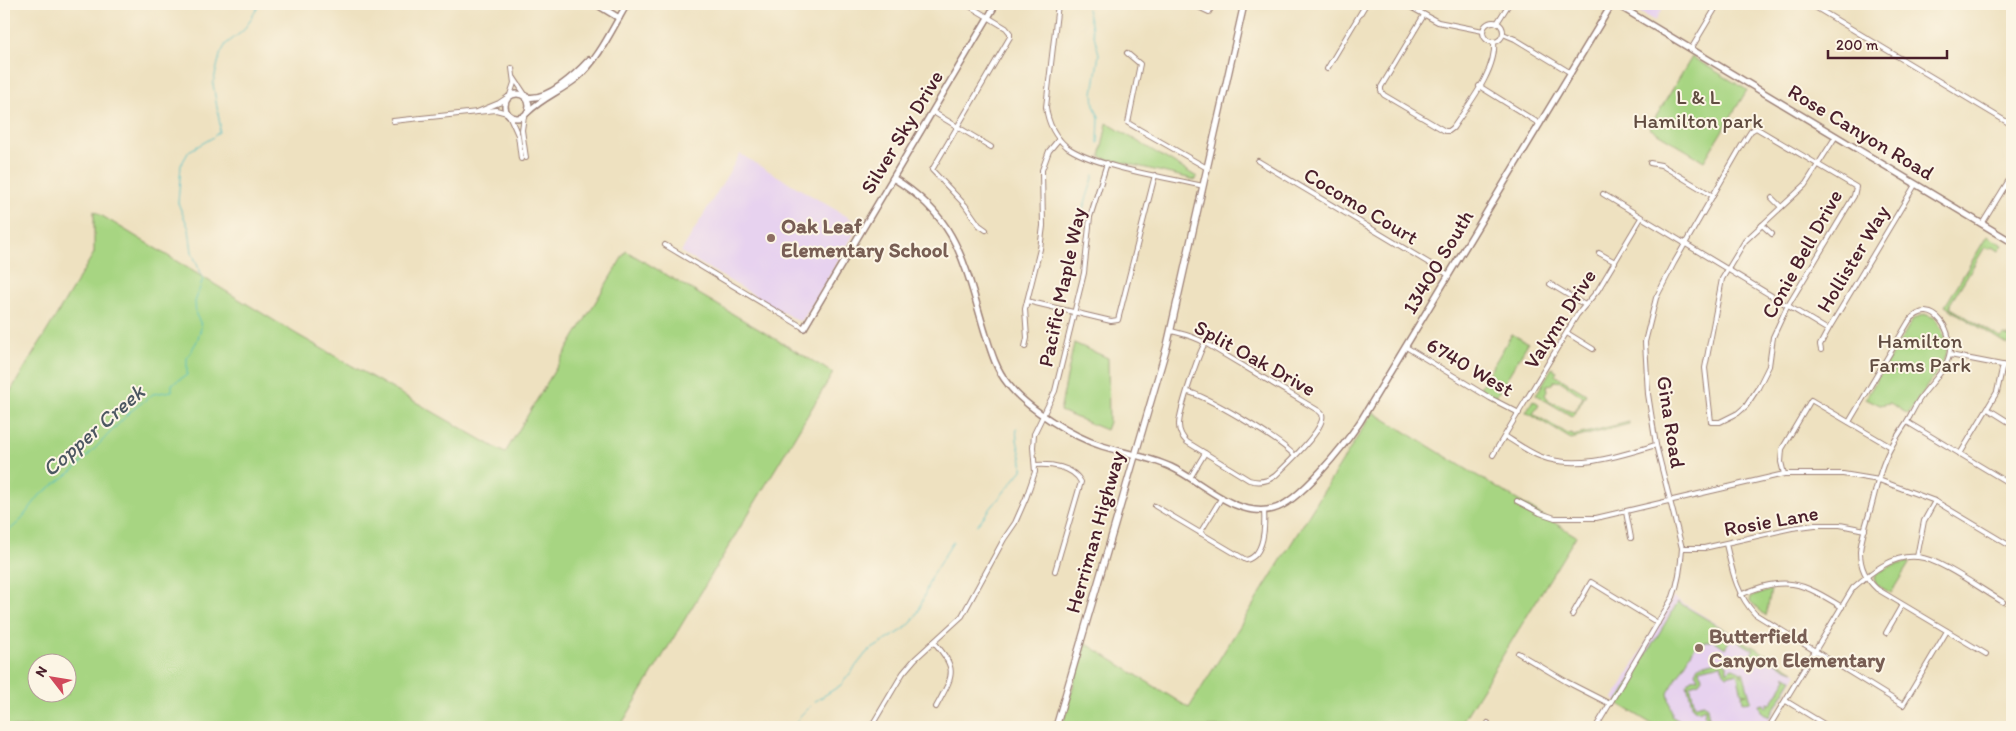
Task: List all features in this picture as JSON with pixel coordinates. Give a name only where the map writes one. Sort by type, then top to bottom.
[{"type":"main road","points":[[1207,168],[1244,4]]},
{"type":"main road","name":"Herriman Highway","points":[[1056,727],[1167,346],[1207,168]]},
{"type":"street","points":[[596,4],[619,18]]},
{"type":"street","points":[[393,121],[497,110],[516,118],[526,114],[539,102],[578,77],[592,62],[627,4]]},
{"type":"street","points":[[966,4],[1008,30],[1010,37],[932,170],[965,205],[979,225],[986,230]]},
{"type":"street","name":"Silver Sky Drive","points":[[804,328],[996,4]]},
{"type":"street","points":[[1058,4],[1046,107],[1049,122],[1059,139],[1077,153],[1108,164],[1203,186]]},
{"type":"street","points":[[1192,4],[1209,12],[1213,4]]},
{"type":"street","points":[[1327,69],[1366,4]]},
{"type":"street","points":[[1404,4],[1444,24],[1483,31]]},
{"type":"street","points":[[1497,23],[1509,4]]},
{"type":"street","name":"Rose Canyon Road","points":[[1614,4],[2012,242]]},
{"type":"street","name":"13400 South","points":[[1264,510],[1279,507],[1291,500],[1343,445],[1364,416],[1614,4]]},
{"type":"street","points":[[1691,49],[1718,4]]},
{"type":"street","points":[[1810,4],[2012,126]]},
{"type":"street","points":[[1424,15],[1381,87],[1381,91],[1384,95],[1443,130],[1449,131],[1453,128],[1479,86],[1492,62],[1494,42]]},
{"type":"street","points":[[1489,23],[1497,23],[1502,28],[1503,34],[1499,40],[1494,42],[1486,39],[1483,31],[1489,23]]},
{"type":"street","points":[[1503,34],[1515,39],[1571,73]]},
{"type":"street","points":[[477,112],[518,93],[526,97],[539,97],[563,84],[578,72],[602,44]]},
{"type":"street","points":[[1127,54],[1140,64],[1128,123],[1207,168]]},
{"type":"street","points":[[512,68],[514,78],[530,104],[522,130],[526,158]]},
{"type":"street","points":[[514,78],[505,105],[518,135],[521,159]]},
{"type":"street","points":[[1479,86],[1540,124]]},
{"type":"street","points":[[933,112],[991,147]]},
{"type":"street","name":"Conie Bell Drive","points":[[1727,269],[1722,279],[1705,368],[1711,422],[1720,422],[1738,413],[1746,406],[1758,388],[1769,366],[1776,330],[1788,306],[1854,196],[1856,187],[1817,166],[1756,128]]},
{"type":"street","name":"Gina Road","points":[[1596,727],[1658,623],[1672,598],[1678,581],[1682,548],[1656,445],[1648,394],[1646,342],[1656,298],[1751,131],[1756,128]]},
{"type":"street","points":[[1727,269],[1745,241],[1805,185],[1836,136]]},
{"type":"street","points":[[1025,347],[1027,338],[1024,313],[1042,234],[1043,166],[1049,151],[1059,139]]},
{"type":"street","name":"Cocomo Court","points":[[1258,161],[1449,275]]},
{"type":"street","points":[[1650,163],[1661,165],[1713,196]]},
{"type":"street","name":"Pacific Maple Way","points":[[871,727],[903,673],[914,659],[958,620],[969,605],[1004,539],[1015,523],[1033,480],[1035,465],[1033,440],[1035,430],[1055,391],[1084,273],[1090,218],[1108,164]]},
{"type":"street","points":[[1027,301],[1117,321],[1120,317],[1155,175]]},
{"type":"street","points":[[1982,224],[2012,175]]},
{"type":"street","points":[[893,178],[927,203],[948,228],[962,255],[991,352],[1000,373],[1018,396],[1044,415],[1086,440],[1166,465],[1242,508],[1264,510],[1263,538],[1254,556],[1249,560],[1242,558],[1155,506]]},
{"type":"street","name":"Hollister Way","points":[[1821,350],[1820,345],[1828,330],[1916,185]]},
{"type":"street","points":[[1603,194],[1828,330]]},
{"type":"street","points":[[1772,198],[1781,207]]},
{"type":"street","name":"Valynn Drive","points":[[1493,455],[1566,333],[1598,290],[1641,218]]},
{"type":"street","points":[[1762,225],[1772,234]]},
{"type":"street","points":[[665,245],[804,328]]},
{"type":"street","points":[[1599,253],[1615,262]]},
{"type":"street","points":[[1550,284],[1585,305]]},
{"type":"street","points":[[1849,422],[1909,321],[1915,314],[1926,310],[1932,312],[1937,316],[1948,336],[1950,355],[1943,369],[1920,398],[1891,447],[1879,480],[1860,552],[1866,576],[1877,589],[1986,654]]},
{"type":"street","name":"Split Oak Drive","points":[[1171,331],[1191,336],[1205,343],[1323,415],[1319,428],[1294,456]]},
{"type":"street","points":[[1566,333],[1593,349]]},
{"type":"street","points":[[1188,392],[1204,397],[1282,445],[1294,456],[1276,476],[1259,482],[1249,480],[1187,442],[1180,430],[1180,420],[1188,392],[1199,355],[1205,343]]},
{"type":"street","name":"6740 West","points":[[1406,347],[1490,398],[1519,412]]},
{"type":"street","points":[[1950,355],[2012,366]]},
{"type":"street","points":[[1960,454],[1997,392],[2003,365]]},
{"type":"street","points":[[1784,474],[1781,462],[1782,449],[1811,400],[1891,447]]},
{"type":"street","points":[[1988,409],[2012,424]]},
{"type":"street","points":[[1907,422],[2012,485]]},
{"type":"street","points":[[1505,436],[1538,455],[1564,463],[1588,462],[1656,445]]},
{"type":"street","points":[[1190,478],[1205,453]]},
{"type":"street","points":[[1035,465],[1061,467],[1078,476],[1081,482],[1055,571]]},
{"type":"street","points":[[1517,501],[1540,513],[1555,518],[1596,518],[1784,474],[1843,474],[1879,480],[1935,501],[2012,547]]},
{"type":"street","points":[[1200,533],[1222,497]]},
{"type":"street","points":[[1917,556],[1924,521],[1935,501]]},
{"type":"street","points":[[1626,512],[1631,538]]},
{"type":"street","name":"Rosie Lane","points":[[1682,548],[1704,548],[1792,528],[1814,525],[1840,525],[1865,530]]},
{"type":"street","points":[[1726,544],[1734,580],[1740,595],[1762,620],[1903,705],[1947,631]]},
{"type":"street","points":[[1769,727],[1853,588],[1866,576],[1885,564],[1902,558],[1917,556],[1943,566],[2003,602]]},
{"type":"street","points":[[1572,615],[1591,582],[1658,623]]},
{"type":"street","points":[[1740,595],[1758,587],[1777,583],[1798,584],[1816,591],[1842,607]]},
{"type":"street","points":[[1886,633],[1902,605]]},
{"type":"street","points":[[934,642],[947,657],[952,669],[950,680],[936,707]]},
{"type":"street","points":[[1518,653],[1567,682],[1610,704]]},
{"type":"street","points":[[1786,701],[1829,727]]},
{"type":"shaded area","points":[[1625,4],[1665,4],[1655,21]]},
{"type":"shaded area","name":"Oak Leaf Elementary School","points":[[740,154],[860,224],[804,318],[800,321],[681,252]]},
{"type":"shaded area","name":"Butterfield Canyon Elementary","points":[[1673,597],[1797,673],[1765,727],[1661,727],[1613,699]]},
{"type":"green space","name":"L & L Hamilton park","points":[[1692,57],[1747,90],[1704,161],[1649,128]]},
{"type":"green space","points":[[1107,123],[1197,177],[1196,180],[1100,157]]},
{"type":"green space","points":[[94,211],[298,335],[505,453],[626,251],[833,373],[620,727],[4,727],[4,402],[94,253]]},
{"type":"green space","points":[[1987,236],[2003,245],[1999,251],[1993,247],[1988,249],[1985,247],[1950,304],[1951,308],[2001,338],[2004,335],[2009,337],[2012,331],[2012,338],[2008,345],[1945,306]]},
{"type":"green space","name":"Hamilton Farms Park","points":[[1924,314],[1935,318],[1942,330],[1947,350],[1942,364],[1908,414],[1890,403],[1880,405],[1866,398],[1913,319]]},
{"type":"green space","points":[[1512,334],[1528,343],[1495,398],[1480,388]]},
{"type":"green space","points":[[1074,343],[1108,358],[1109,422],[1106,430],[1060,411]]},
{"type":"green space","points":[[1552,368],[1557,371],[1555,375],[1586,394],[1573,417],[1536,395]],"holes":[[[1554,381],[1562,382],[1583,397],[1574,412],[1550,401],[1545,395],[1547,391],[1546,385],[1552,384]]]},
{"type":"green space","points":[[1533,400],[1539,404],[1533,414],[1568,434],[1572,433],[1573,436],[1629,422],[1629,424],[1571,439],[1526,412]]},
{"type":"green space","points":[[1373,412],[1576,536],[1459,727],[1062,727],[1085,643],[1189,708]]},
{"type":"green space","points":[[1910,562],[1891,593],[1877,585],[1874,579],[1884,569]]},
{"type":"green space","points":[[1771,590],[1766,616],[1750,601],[1751,597]]},
{"type":"green space","points":[[1678,602],[1794,671],[1761,655],[1754,656],[1748,660],[1753,650],[1732,637],[1725,648],[1714,640],[1720,629],[1713,640],[1696,645],[1668,693],[1671,716],[1683,723],[1680,727],[1657,727],[1617,703]]},
{"type":"green space","points":[[1721,660],[1727,664],[1727,672],[1733,668],[1740,671],[1742,677],[1741,672],[1743,671],[1751,701],[1743,702],[1742,695],[1747,694],[1742,694],[1737,673],[1727,676],[1721,664],[1700,669],[1702,678],[1699,682],[1690,685],[1695,706],[1704,704],[1707,707],[1709,718],[1704,715],[1705,708],[1698,711],[1693,708],[1687,684],[1691,679],[1698,678],[1695,672],[1698,666]]},
{"type":"green space","points":[[1785,675],[1792,679],[1769,717],[1761,711],[1759,705],[1764,704],[1765,707],[1768,706],[1768,703],[1771,704],[1787,678]]},
{"type":"waterway","name":"Copper Creek","points":[[4,535],[19,522],[40,495],[75,469],[131,411],[153,394],[172,391],[172,384],[187,375],[187,358],[197,341],[201,328],[196,315],[195,302],[203,279],[192,252],[189,229],[178,203],[181,165],[189,151],[219,132],[220,125],[213,84],[220,55],[226,44],[243,31],[260,4]]},
{"type":"waterway","points":[[1087,9],[1099,54],[1093,93],[1094,105],[1099,117],[1098,143]]},
{"type":"waterway","points":[[1080,219],[1094,175]]},
{"type":"waterway","points":[[977,525],[1022,470],[1022,460],[1016,433],[1017,428]]},
{"type":"waterway","points":[[794,727],[800,716],[814,702],[841,685],[867,652],[903,630],[912,622],[919,610],[931,577],[953,542]]},
{"type":"place","name":"Oak Leaf Elementary School","points":[[771,238]]},
{"type":"place","name":"Butterfield Canyon Elementary","points":[[1699,648]]}]
